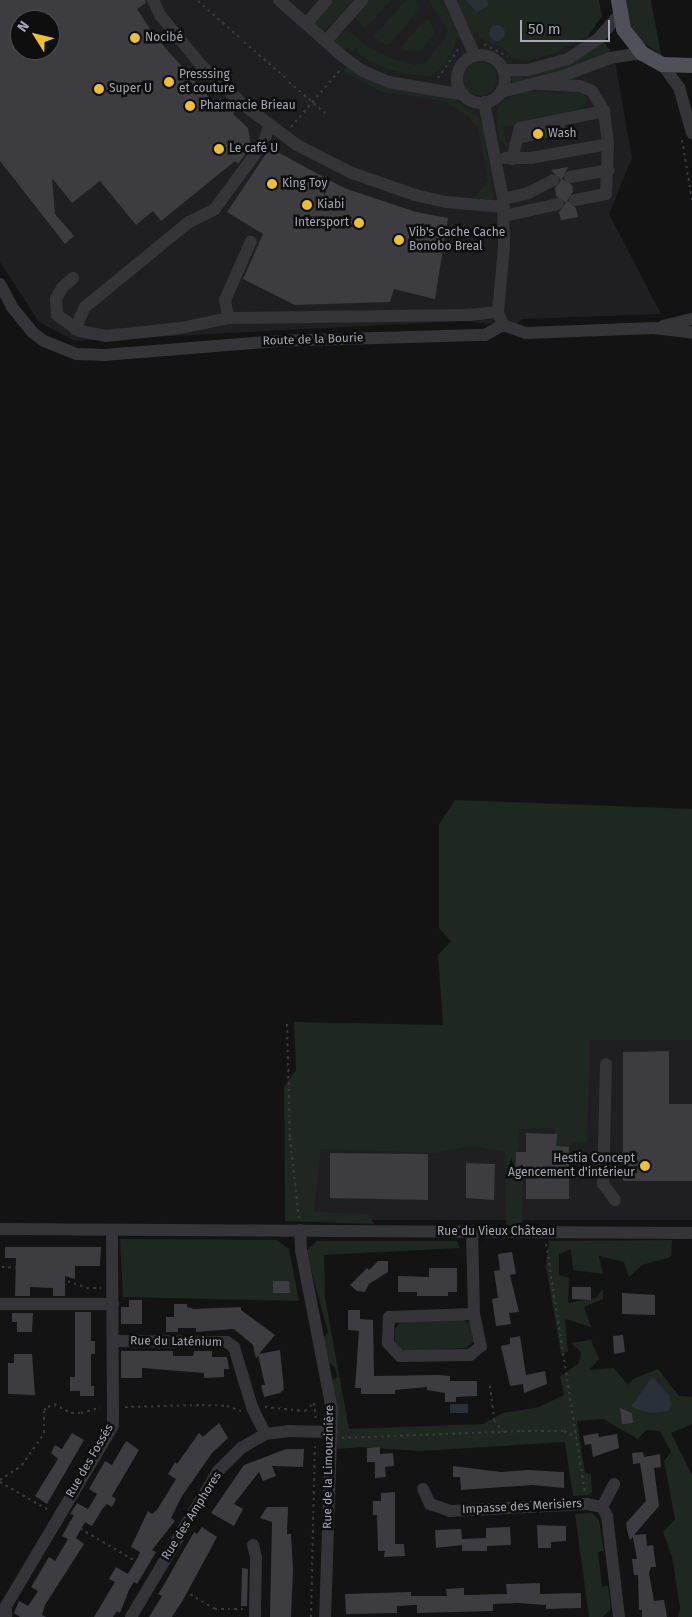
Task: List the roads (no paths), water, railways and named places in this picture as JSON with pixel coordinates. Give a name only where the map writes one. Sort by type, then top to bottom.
[{"type":"main road","points":[[618,7],[627,36],[642,53],[662,64],[692,65]]},
{"type":"street","points":[[153,0],[160,15],[200,65],[269,126],[322,160],[398,190],[446,202],[504,207],[558,204]]},
{"type":"street","points":[[306,24],[327,0]]},
{"type":"street","points":[[326,41],[362,0]]},
{"type":"street","points":[[450,0],[475,56]]},
{"type":"street","points":[[284,2],[306,24],[348,60],[389,82],[464,95],[475,102],[484,102],[501,92],[537,84],[610,58],[642,53]]},
{"type":"street","points":[[464,95],[457,83],[458,73],[462,64],[475,56],[491,57],[503,70],[528,70],[568,59],[598,39],[618,7]]},
{"type":"street","points":[[662,64],[679,87],[686,132]]},
{"type":"street","points":[[501,92],[503,70]]},
{"type":"street","points":[[420,88],[445,81],[458,73]]},
{"type":"street","points":[[537,84],[580,86],[592,91],[604,111],[608,144],[606,194],[575,200]]},
{"type":"street","points":[[484,102],[496,156],[504,207],[498,312],[503,325],[526,332],[654,328],[692,333]]},
{"type":"street","points":[[512,159],[520,128],[604,111]]},
{"type":"street","points":[[75,329],[85,307],[189,222],[214,210],[260,149],[269,126]]},
{"type":"street","points":[[496,156],[512,159],[608,144]]},
{"type":"street","points":[[570,177],[608,170]]},
{"type":"street","points":[[504,207],[553,180]]},
{"type":"street","points":[[228,318],[225,300],[251,241]]},
{"type":"street","points":[[73,278],[62,288],[56,299],[57,315],[75,329],[106,336],[228,318],[468,315],[498,312]]},
{"type":"street","name":"Route de la Bourie","points":[[0,284],[32,332],[44,341],[77,354],[104,355],[277,341],[485,335],[503,325]]},
{"type":"street","points":[[654,328],[692,320]]},
{"type":"street","points":[[606,1064],[603,1184],[615,1200]]},
{"type":"street","name":"Rue du Vieux Château","points":[[0,1229],[692,1232]]},
{"type":"street","name":"Rue des Fossés","points":[[6,1617],[6,1606],[113,1426],[113,1341],[107,1304],[112,1230]]},
{"type":"street","name":"Rue de la Limouzinière","points":[[300,1230],[301,1250],[332,1409],[325,1617]]},
{"type":"street","points":[[472,1232],[474,1314],[481,1346],[470,1355],[400,1356],[388,1343],[389,1317],[474,1314]]},
{"type":"street","points":[[0,1304],[107,1304]]},
{"type":"street","name":"Rue du Laténium","points":[[113,1341],[227,1342],[234,1347],[254,1410],[265,1434]]},
{"type":"street","name":"Rue des Amphores","points":[[131,1617],[218,1471],[241,1448],[265,1434],[315,1431],[331,1434]]},
{"type":"street","points":[[614,1484],[602,1507],[607,1516],[619,1617]]},
{"type":"street","name":"Impasse des Merisiers","points":[[423,1489],[430,1504],[450,1511],[587,1504],[602,1507]]},
{"type":"street","points":[[253,1545],[256,1557],[255,1613]]},
{"type":"place","name":"Nocibé","points":[[135,38]]},
{"type":"place","name":"Presssing et couture","points":[[169,82]]},
{"type":"place","name":"Super U","points":[[99,89]]},
{"type":"place","name":"Pharmacie Brieau","points":[[190,106]]},
{"type":"place","name":"Wash","points":[[538,134]]},
{"type":"place","name":"Le café U","points":[[219,149]]},
{"type":"place","name":"King Toy","points":[[272,184]]},
{"type":"place","name":"Kiabi","points":[[307,205]]},
{"type":"place","name":"Intersport","points":[[359,223]]},
{"type":"place","name":"Vib's Cache Cache Bonobo Breal","points":[[399,240]]},
{"type":"place","name":"Hestia Concept Agencement d'intérieur","points":[[645,1166]]}]
